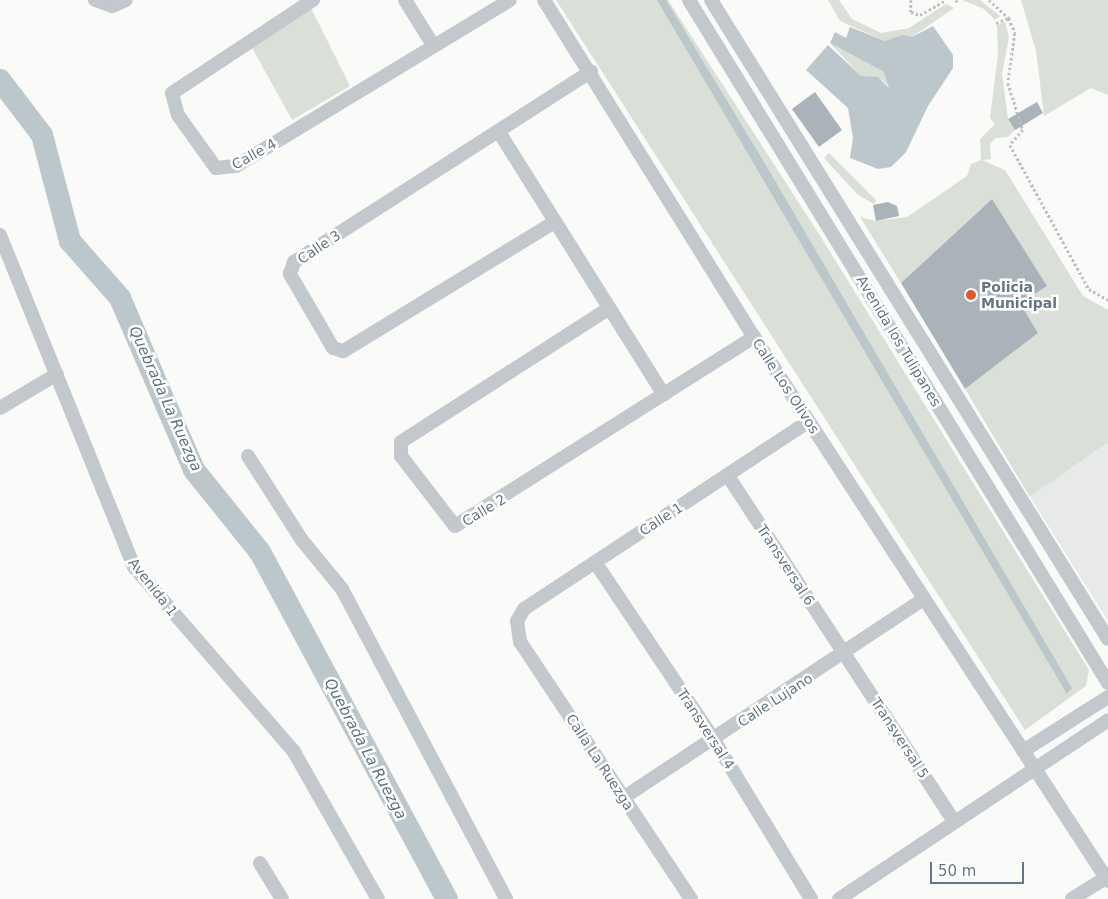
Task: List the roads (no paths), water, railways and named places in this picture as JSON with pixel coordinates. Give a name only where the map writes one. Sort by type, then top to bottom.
[{"type":"street","points":[[95,0],[112,6],[126,0]]},
{"type":"street","name":"Calle 4","points":[[312,0],[172,93],[178,115],[216,168],[236,166],[510,0]]},
{"type":"street","points":[[405,0],[433,45]]},
{"type":"street","name":"Calle Los Olivos","points":[[544,0],[591,71],[754,337],[1107,880]]},
{"type":"street","name":"Avenida los Tulipanes","points":[[690,0],[1108,683]]},
{"type":"street","name":"Avenida los Tulipanes","points":[[711,0],[1108,639]]},
{"type":"street","name":"Calle 3","points":[[553,223],[343,351],[333,348],[292,285],[294,262],[499,132],[591,71]]},
{"type":"street","points":[[499,132],[553,223],[664,394]]},
{"type":"street","name":"Avenida 1","points":[[0,235],[134,567],[294,752],[378,899]]},
{"type":"street","name":"Calle 2","points":[[608,308],[401,442],[402,456],[447,520],[455,526],[463,525],[754,337]]},
{"type":"street","points":[[890,326],[908,315]]},
{"type":"street","points":[[0,408],[57,374]]},
{"type":"street","name":"Calle 1","points":[[517,621],[524,609],[809,421]]},
{"type":"street","points":[[248,456],[301,539],[342,588],[506,899]]},
{"type":"street","name":"Transversal 6","points":[[728,476],[845,654]]},
{"type":"street","name":"Transversal 4","points":[[595,562],[714,740],[811,899]]},
{"type":"street","name":"Calle Lujano","points":[[623,798],[845,654],[924,599]]},
{"type":"street","name":"Calla La Ruezga","points":[[517,621],[520,642],[692,899]]},
{"type":"street","name":"Transversal 5","points":[[845,654],[954,822]]},
{"type":"street","points":[[1023,751],[1108,697]]},
{"type":"street","points":[[839,899],[1108,720]]},
{"type":"street","points":[[260,863],[282,899]]},
{"type":"street","points":[[1072,899],[1107,880]]},
{"type":"waterway","name":"Quebrada La Ruezga","points":[[0,80],[42,135],[70,241],[120,298],[194,470],[260,552],[447,899]]},
{"type":"place","name":"Policia Municipal","points":[[971,295]]}]
